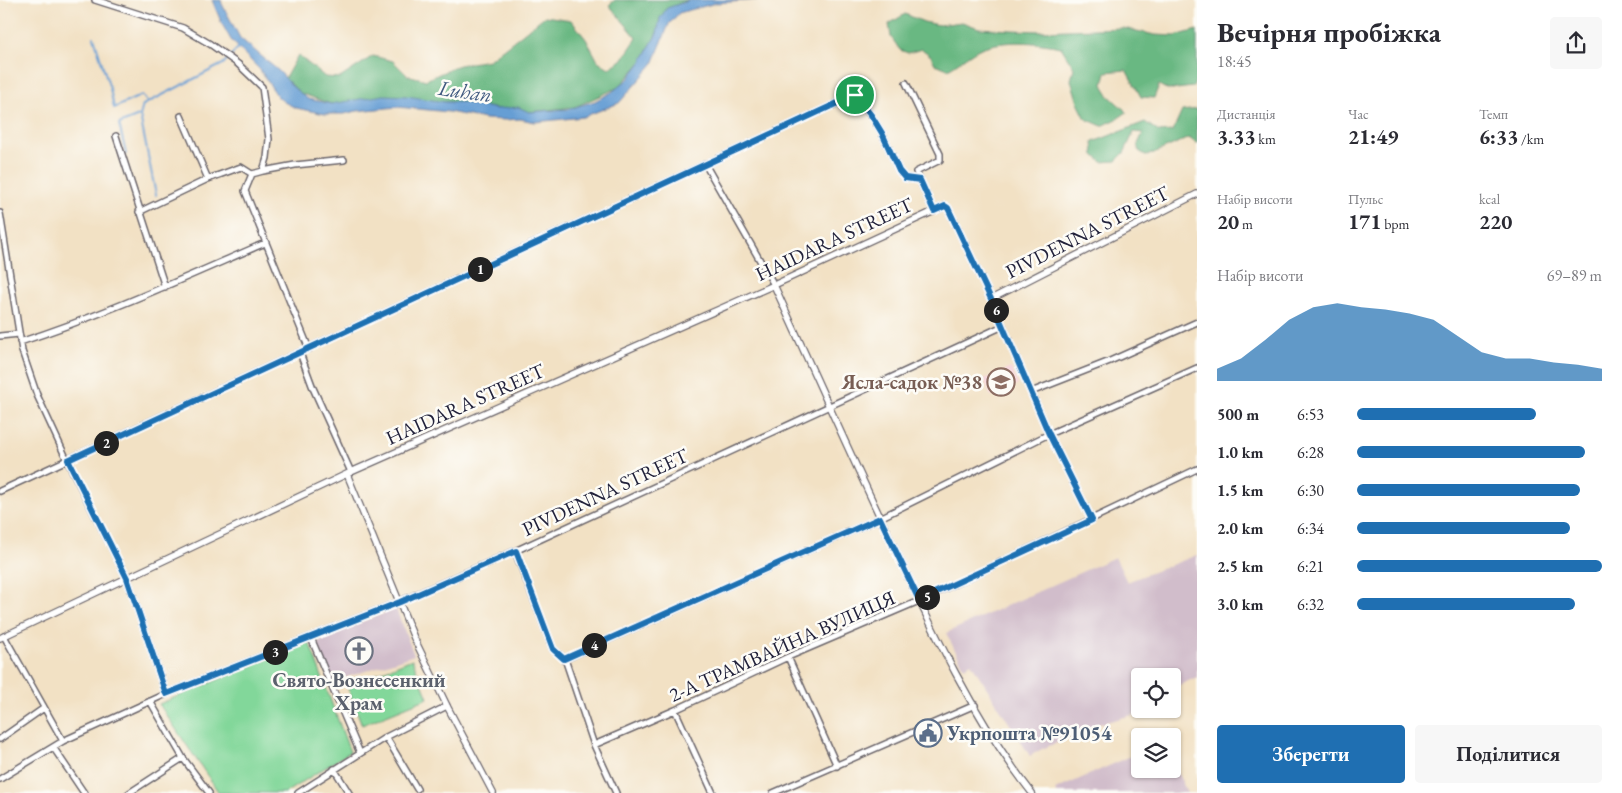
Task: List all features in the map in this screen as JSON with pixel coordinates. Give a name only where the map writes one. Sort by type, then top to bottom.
[{"type":"street","points":[[95,0],[183,28],[231,59],[262,87],[269,139],[267,158],[263,171]]},
{"type":"street","points":[[906,83],[940,154],[940,160],[916,172],[934,211]]},
{"type":"street","points":[[0,491],[855,95],[882,133],[899,171],[905,178],[920,180]]},
{"type":"street","points":[[181,116],[208,180]]},
{"type":"street","points":[[116,136],[139,212],[165,287]]},
{"type":"street","points":[[139,212],[208,180],[241,168],[252,174],[294,165],[344,160]]},
{"type":"street","points":[[705,164],[774,285],[932,629],[989,731],[1032,793]]},
{"type":"street","points":[[252,174],[245,191],[309,349]]},
{"type":"street","name":"PIVDENNA STREET","points":[[991,299],[1197,194]]},
{"type":"street","name":"HAIDARA STREET","points":[[2,637],[349,473],[774,285],[945,206],[948,208],[991,299]]},
{"type":"street","points":[[0,213],[22,351],[38,395],[68,460],[127,578],[166,694]]},
{"type":"street","points":[[20,342],[81,322],[265,243]]},
{"type":"street","points":[[991,299],[1049,434],[1092,520]]},
{"type":"street","points":[[1031,392],[1110,361],[1197,322]]},
{"type":"street","name":"PIVDENNA STREET","points":[[0,779],[63,741],[150,701],[400,602],[516,551],[1003,326]]},
{"type":"street","points":[[0,336],[18,334]]},
{"type":"street","points":[[300,353],[414,638],[493,793]]},
{"type":"street","points":[[564,659],[880,518],[1049,434],[1197,368]]},
{"type":"street","name":"2-А ТРАМВАЙНА ВУЛИЦЯ","points":[[594,744],[675,710],[788,657],[919,600],[1197,469]]},
{"type":"street","points":[[516,551],[553,649],[564,659],[594,744],[616,793]]},
{"type":"street","points":[[2,637],[63,741]]},
{"type":"street","points":[[310,638],[360,753]]},
{"type":"street","points":[[788,657],[837,766]]},
{"type":"street","points":[[150,701],[183,758],[209,793]]},
{"type":"street","points":[[773,793],[975,705]]},
{"type":"street","points":[[298,793],[386,737],[447,706]]},
{"type":"street","points":[[0,739],[44,708]]},
{"type":"street","points":[[675,710],[713,793]]},
{"type":"street","points":[[386,737],[417,789]]},
{"type":"street","points":[[53,747],[84,793]]},
{"type":"street","points":[[129,793],[183,758]]},
{"type":"street","points":[[334,769],[348,793]]},
{"type":"shaded area","name":"Ясла-садок №38","points":[[1011,368],[1018,385],[991,396],[984,379]]},
{"type":"shaded area","points":[[1197,555],[1197,677],[1181,684],[1181,668],[1131,668],[1131,715],[1099,724],[1030,756],[971,663],[964,667],[946,633],[1115,557],[1127,582]]},
{"type":"shaded area","points":[[396,609],[414,655],[332,682],[317,643],[341,632],[341,629]]},
{"type":"shaded area","points":[[1131,756],[1131,778],[1180,778],[1187,793],[1057,793],[1055,790]]},
{"type":"green space","points":[[615,0],[689,0],[679,3],[660,18],[657,33],[642,61],[619,87],[575,107],[529,112],[497,109],[462,102],[355,101],[331,104],[300,93],[285,78],[298,55],[325,77],[340,78],[373,56],[393,61],[407,75],[426,80],[459,65],[489,60],[545,16],[571,20],[586,39],[598,61],[609,68],[622,60],[637,38],[609,5]]},
{"type":"green space","points":[[905,14],[924,22],[939,25],[962,22],[979,28],[1011,30],[1041,31],[1123,28],[1155,35],[1175,36],[1197,30],[1197,78],[1193,87],[1168,90],[1159,85],[1154,98],[1141,97],[1126,70],[1106,72],[1103,84],[1108,95],[1127,112],[1102,126],[1086,119],[1078,103],[1071,80],[1074,68],[1061,47],[1021,42],[1000,43],[977,50],[948,69],[935,64],[931,56],[922,49],[908,53],[900,50],[891,37],[889,24]]},
{"type":"green space","points":[[1197,109],[1197,144],[1189,138],[1147,156],[1139,151],[1138,144],[1143,133],[1134,132],[1124,153],[1116,161],[1102,162],[1094,155],[1093,142],[1145,122],[1159,132],[1173,131],[1182,111]]},
{"type":"green space","points":[[309,642],[350,752],[285,793],[219,793],[159,704]]},
{"type":"green space","points":[[412,659],[428,698],[362,725],[347,686]]},
{"type":"water","points":[[212,0],[221,0],[240,38],[308,99],[331,104],[384,95],[406,96],[445,102],[462,102],[497,109],[518,107],[529,112],[569,109],[595,101],[612,92],[628,79],[642,61],[657,33],[660,18],[667,8],[691,0],[760,0],[716,3],[679,13],[669,24],[653,64],[619,103],[583,117],[535,122],[520,119],[485,119],[449,112],[397,107],[344,114],[325,114],[296,108],[278,97],[260,70],[231,40]]},
{"type":"waterway","points":[[94,37],[114,108],[142,95],[147,102]]},
{"type":"waterway","points":[[156,195],[140,116],[143,105],[223,64],[239,47]]},
{"type":"waterway","points":[[126,154],[119,124],[139,116]]},
{"type":"place","name":"Ясла-садок №38","points":[[1001,382]]},
{"type":"place","name":"Свято-Вознесенкий Храм","points":[[359,651]]},
{"type":"place","name":"Укрпошта №91054","points":[[928,733]]},
{"type":"route","points":[[855,95],[882,133],[899,171],[905,178],[920,180],[934,211],[947,206],[991,299],[1049,434],[1092,520],[919,600],[880,518],[564,659],[553,649],[516,551],[400,602],[166,694],[127,578],[68,460],[855,95]]},
{"type":"water label","name":"Luhan","points":[[465,91]]}]
